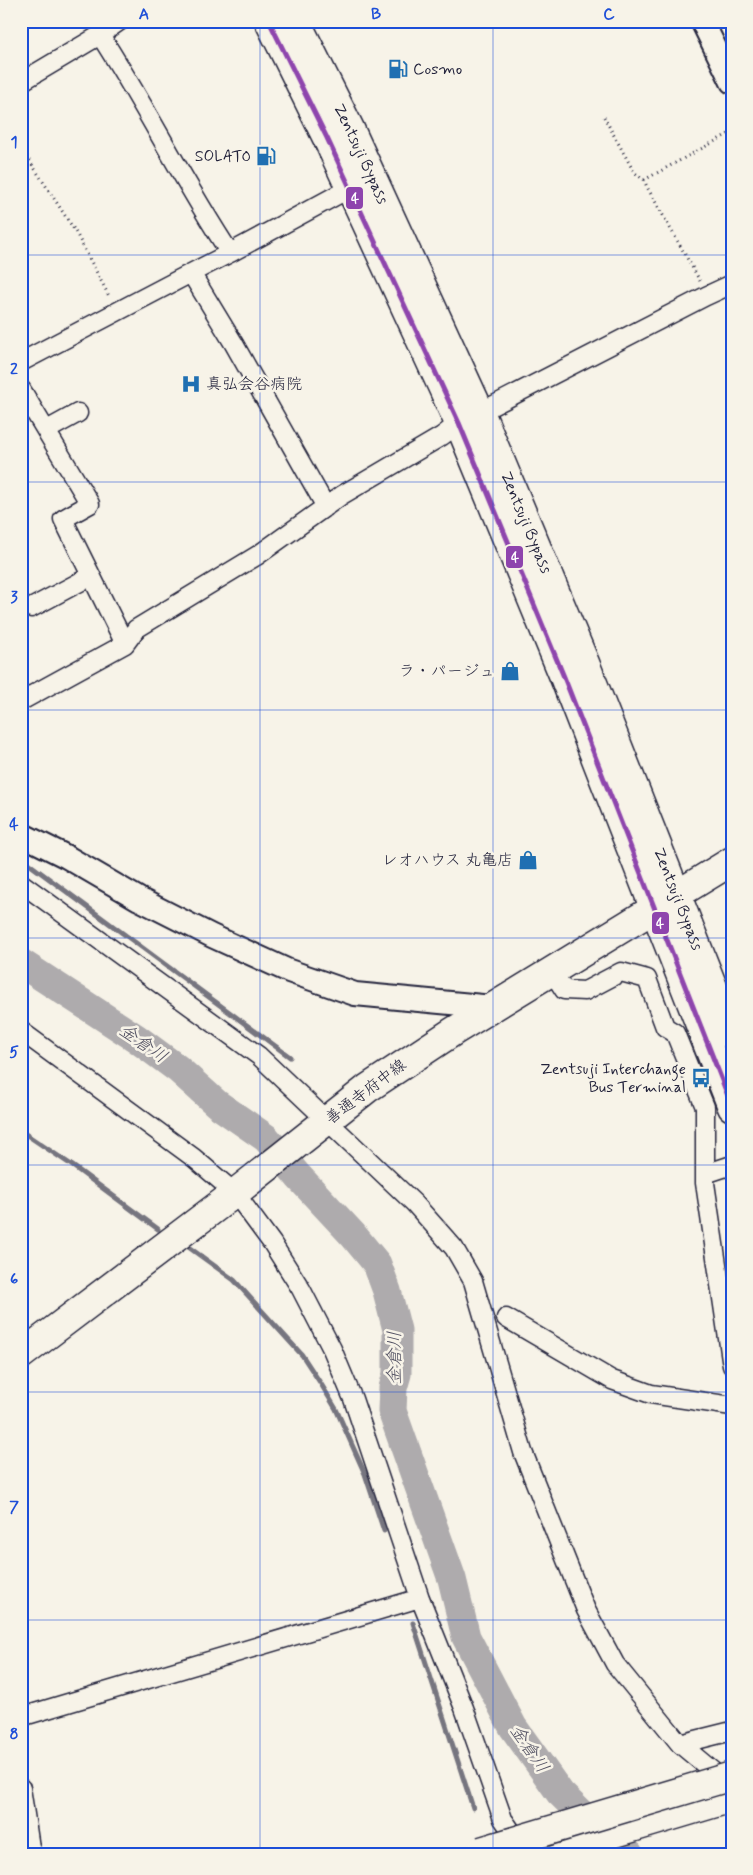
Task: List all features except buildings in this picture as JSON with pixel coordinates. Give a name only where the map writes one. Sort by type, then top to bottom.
[{"type":"main road","name":"Zentsuji Bypass","points":[[269,21],[350,188],[470,417]]},
{"type":"main road","name":"Zentsuji Bypass","points":[[296,21],[350,129],[470,417],[585,663],[666,901],[732,1107]]},
{"type":"main road","name":"善通寺府中線","points":[[21,1355],[368,1088],[413,1057],[493,1007],[732,861]]},
{"type":"main road","name":"Zentsuji Bypass","points":[[666,901],[732,1035]]},
{"type":"main road","points":[[476,1852],[732,1776]]},
{"type":"main road","points":[[545,1854],[732,1798]]},
{"type":"street","points":[[21,82],[120,21]]},
{"type":"street","points":[[702,21],[732,82]]},
{"type":"street","points":[[100,35],[200,208],[230,253]]},
{"type":"street","points":[[21,362],[191,274],[350,188]]},
{"type":"street","points":[[191,274],[234,344],[326,507]]},
{"type":"street","points":[[21,701],[125,644],[136,629],[258,555],[342,495],[442,436],[470,417],[707,295],[732,284]]},
{"type":"street","points":[[21,389],[90,504],[63,519],[125,644]]},
{"type":"street","points":[[46,430],[78,413]]},
{"type":"street","points":[[31,608],[91,576]]},
{"type":"street","points":[[21,834],[67,857],[139,900],[289,972],[355,994],[493,1007]]},
{"type":"street","points":[[21,883],[259,1056],[320,1126],[415,1204],[454,1248],[474,1281],[523,1452],[586,1610],[615,1664],[680,1744],[732,1786]]},
{"type":"street","points":[[552,971],[564,990],[586,991],[621,972],[647,979],[665,1027],[675,1033],[705,1107],[705,1183],[732,1366]]},
{"type":"street","points":[[21,1031],[194,1158],[240,1188],[301,1290],[332,1349],[353,1399],[420,1598],[464,1708],[503,1819],[527,1854]]},
{"type":"street","points":[[705,1174],[732,1165]]},
{"type":"street","points":[[506,1318],[612,1380],[651,1394],[732,1406]]},
{"type":"street","points":[[21,1718],[420,1598]]},
{"type":"street","points":[[680,1744],[732,1731]]},
{"type":"street","points":[[21,1788],[31,1854]]},
{"type":"path","points":[[604,117],[634,172],[644,180],[707,295]]},
{"type":"path","points":[[644,180],[732,132]]},
{"type":"path","points":[[24,152],[75,232],[118,312]]},
{"type":"waterway","points":[[21,858],[290,1057]]},
{"type":"waterway","name":"金倉川","points":[[21,963],[136,1038],[178,1069],[217,1104],[266,1138],[377,1264],[387,1291],[397,1330],[397,1374],[393,1388],[392,1411],[452,1579],[466,1637],[513,1727],[560,1793],[616,1848],[629,1854]]},
{"type":"waterway","points":[[21,1131],[70,1164],[158,1229]]},
{"type":"waterway","points":[[187,1246],[234,1280],[302,1355],[336,1409],[365,1474],[384,1531]]},
{"type":"waterway","points":[[413,1623],[473,1808]]},
{"type":"waterway","name":"金倉川","points":[[614,1854],[616,1848]]},
{"type":"transit line","name":"4","points":[[269,21],[327,138],[459,423],[564,677],[732,1106]]},
{"type":"place","name":"Cosmo","points":[[398,69]]},
{"type":"place","name":"SOLATO","points":[[266,156]]},
{"type":"place","name":"真弘会谷病院","points":[[191,384]]},
{"type":"place","name":"ラ・パージュ","points":[[510,671]]},
{"type":"place","name":"レオハウス 丸亀店","points":[[528,860]]},
{"type":"place","name":"Zentsuji Interchange Bus Terminal","points":[[701,1078]]}]
